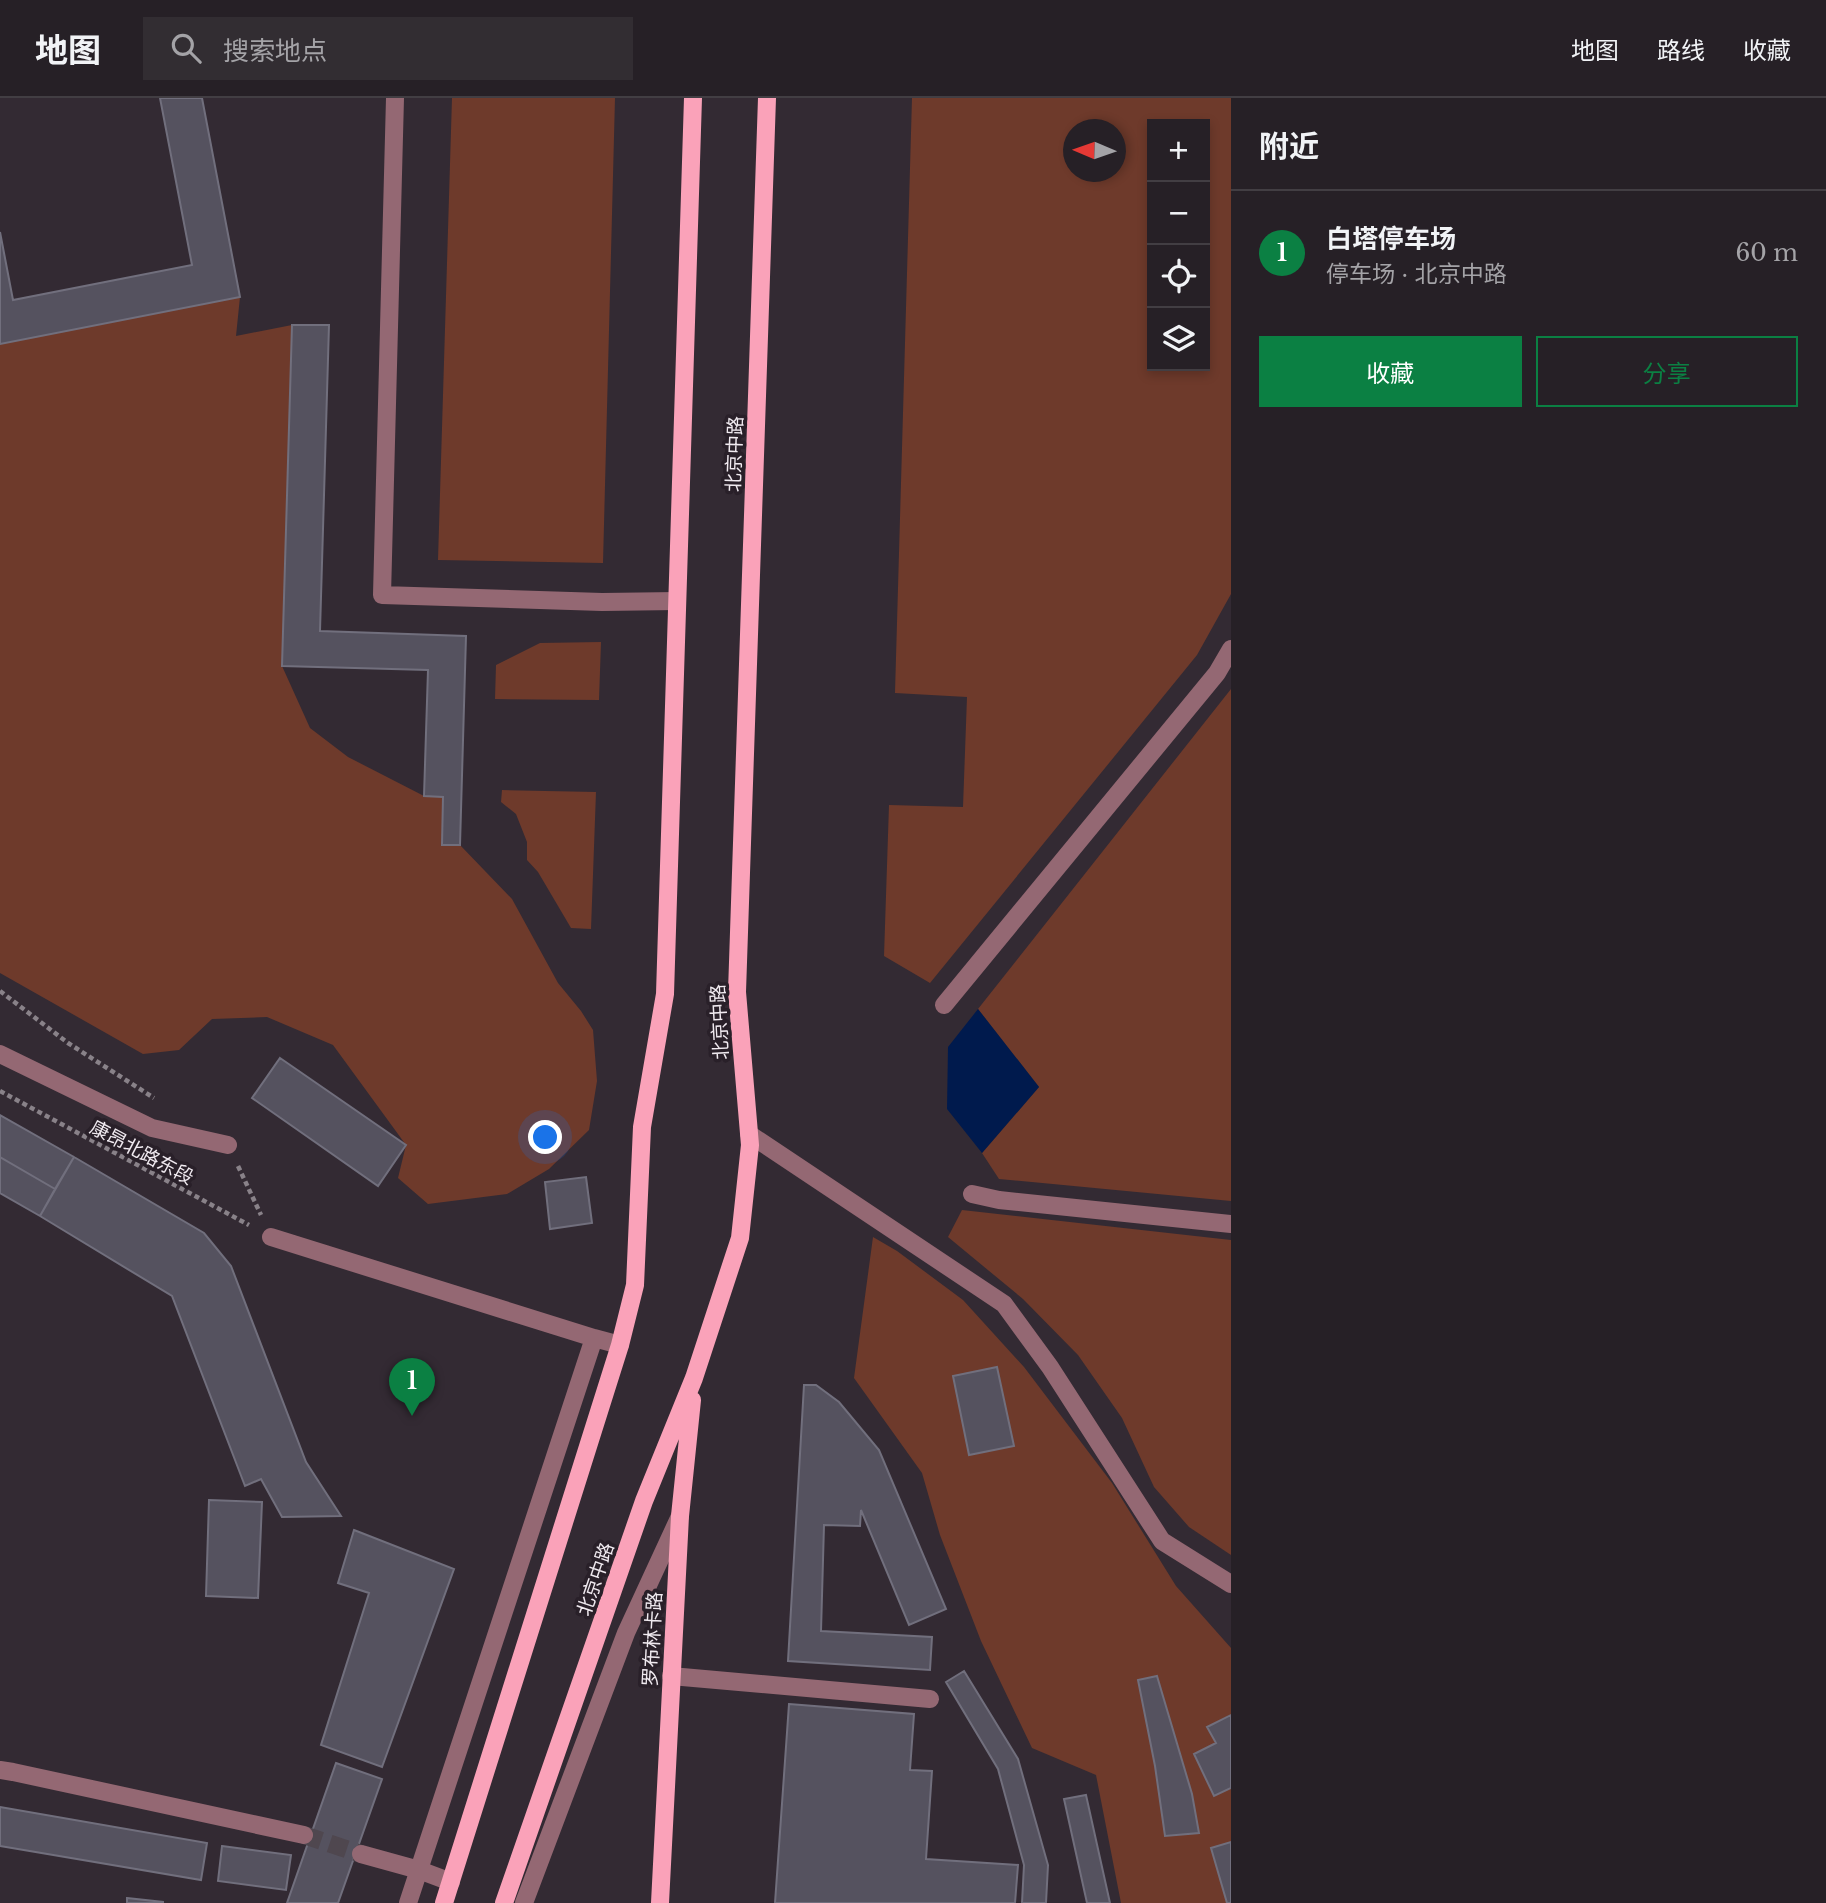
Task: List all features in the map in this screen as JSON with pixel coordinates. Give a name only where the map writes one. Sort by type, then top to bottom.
[{"type":"main road","points":[[444,1903],[620,1345],[635,1285],[642,1127],[665,994],[692,98]]},
{"type":"main road","name":"北京中路","points":[[504,1903],[644,1501],[694,1378],[740,1238],[750,1144],[737,992],[767,98]]},
{"type":"main road","name":"罗布林卡路","points":[[660,1903],[680,1516],[694,1378]]},
{"type":"street","points":[[395,98],[382,596],[602,602],[677,601]]},
{"type":"street","points":[[944,1005],[1217,673],[1231,649]]},
{"type":"street","points":[[0,1054],[152,1128],[228,1145]]},
{"type":"street","points":[[748,1134],[1004,1304],[1049,1367],[1162,1541],[1231,1584]]},
{"type":"street","points":[[972,1194],[999,1200],[1231,1224]]},
{"type":"street","points":[[271,1237],[620,1345]]},
{"type":"street","points":[[408,1903],[594,1338]]},
{"type":"street","points":[[524,1903],[626,1633],[680,1516]]},
{"type":"street","points":[[671,1676],[930,1699]]},
{"type":"street","points":[[0,1770],[304,1835]]},
{"type":"street","points":[[361,1854],[451,1882]]},
{"type":"path","name":"康昂北路东段","points":[[0,1091],[271,1237]]},
{"type":"shaded area","points":[[452,98],[615,98],[603,563],[438,560]]},
{"type":"shaded area","points":[[912,98],[1231,98],[1231,594],[1197,655],[930,983],[884,956],[889,805],[963,807],[967,697],[895,693]]},
{"type":"shaded area","points":[[240,297],[236,336],[292,325],[282,666],[310,728],[348,757],[424,796],[443,797],[442,844],[460,845],[512,899],[558,983],[593,1030],[597,1081],[589,1130],[549,1169],[507,1194],[428,1204],[398,1178],[406,1145],[333,1045],[267,1017],[212,1019],[179,1050],[143,1054],[0,973],[0,344]]},
{"type":"shaded area","points":[[601,642],[599,700],[495,699],[496,665],[540,643]]},
{"type":"shaded area","points":[[1231,689],[1231,1201],[999,1179],[982,1153],[1039,1087],[978,1009]]},
{"type":"shaded area","points":[[502,790],[596,792],[591,929],[571,928],[538,872],[527,860],[527,842],[516,814],[501,802]]},
{"type":"shaded area","points":[[962,1210],[1231,1240],[1231,1555],[1189,1527],[1154,1487],[1122,1418],[1078,1355],[1023,1299],[948,1237]]},
{"type":"shaded area","points":[[873,1237],[897,1251],[963,1300],[1024,1367],[1112,1483],[1176,1586],[1231,1648],[1231,1903],[1121,1903],[1096,1775],[1032,1748],[981,1641],[940,1535],[922,1473],[854,1378]]},
{"type":"water","points":[[978,1009],[1039,1087],[982,1153],[947,1109],[948,1047]]},
{"type":"building","points":[[160,98],[202,98],[240,297],[0,344],[0,232],[13,300],[192,265]]},
{"type":"building","points":[[292,325],[329,325],[320,631],[466,636],[460,845],[442,845],[443,797],[424,796],[428,670],[282,666]]},
{"type":"building","points":[[280,1058],[406,1145],[378,1186],[252,1098]]},
{"type":"building","points":[[0,1115],[74,1157],[55,1189],[0,1157]]},
{"type":"building","points":[[0,1157],[55,1189],[40,1216],[0,1193]]},
{"type":"building","points":[[74,1157],[204,1233],[231,1266],[306,1462],[341,1516],[282,1517],[261,1479],[245,1486],[172,1296],[40,1216]]},
{"type":"building","points":[[586,1177],[592,1223],[550,1229],[545,1182]]},
{"type":"building","points":[[997,1367],[1014,1446],[969,1455],[953,1376]]},
{"type":"building","points":[[804,1385],[816,1385],[839,1402],[879,1450],[946,1609],[909,1625],[861,1510],[860,1526],[824,1525],[821,1631],[932,1637],[930,1670],[788,1661]]},
{"type":"building","points":[[209,1500],[262,1502],[258,1598],[206,1596]]},
{"type":"building","points":[[354,1530],[454,1569],[382,1767],[321,1745],[369,1593],[338,1583]]},
{"type":"building","points":[[964,1671],[1018,1759],[1048,1865],[1046,1903],[1022,1903],[1024,1865],[998,1769],[946,1682]]},
{"type":"building","points":[[1157,1676],[1192,1794],[1199,1833],[1165,1836],[1138,1680]]},
{"type":"building","points":[[789,1704],[914,1714],[910,1770],[932,1771],[926,1859],[1018,1865],[1015,1903],[775,1903]]},
{"type":"building","points":[[1231,1715],[1231,1788],[1214,1796],[1194,1754],[1216,1743],[1207,1727]]},
{"type":"building","points":[[336,1763],[382,1779],[338,1903],[287,1903]]},
{"type":"building","points":[[1086,1795],[1110,1903],[1087,1903],[1064,1799]]},
{"type":"building","points":[[0,1807],[207,1843],[201,1880],[0,1846]]},
{"type":"building","points":[[1231,1842],[1231,1903],[1227,1903],[1211,1848]]},
{"type":"building","points":[[222,1846],[291,1855],[286,1890],[218,1881]]},
{"type":"building","points":[[127,1898],[163,1902],[163,1903],[127,1903]]},
{"type":"tunnel","points":[[304,1835],[361,1854]]},
{"type":"place","name":"白塔停车场","points":[[412,1416]]}]
